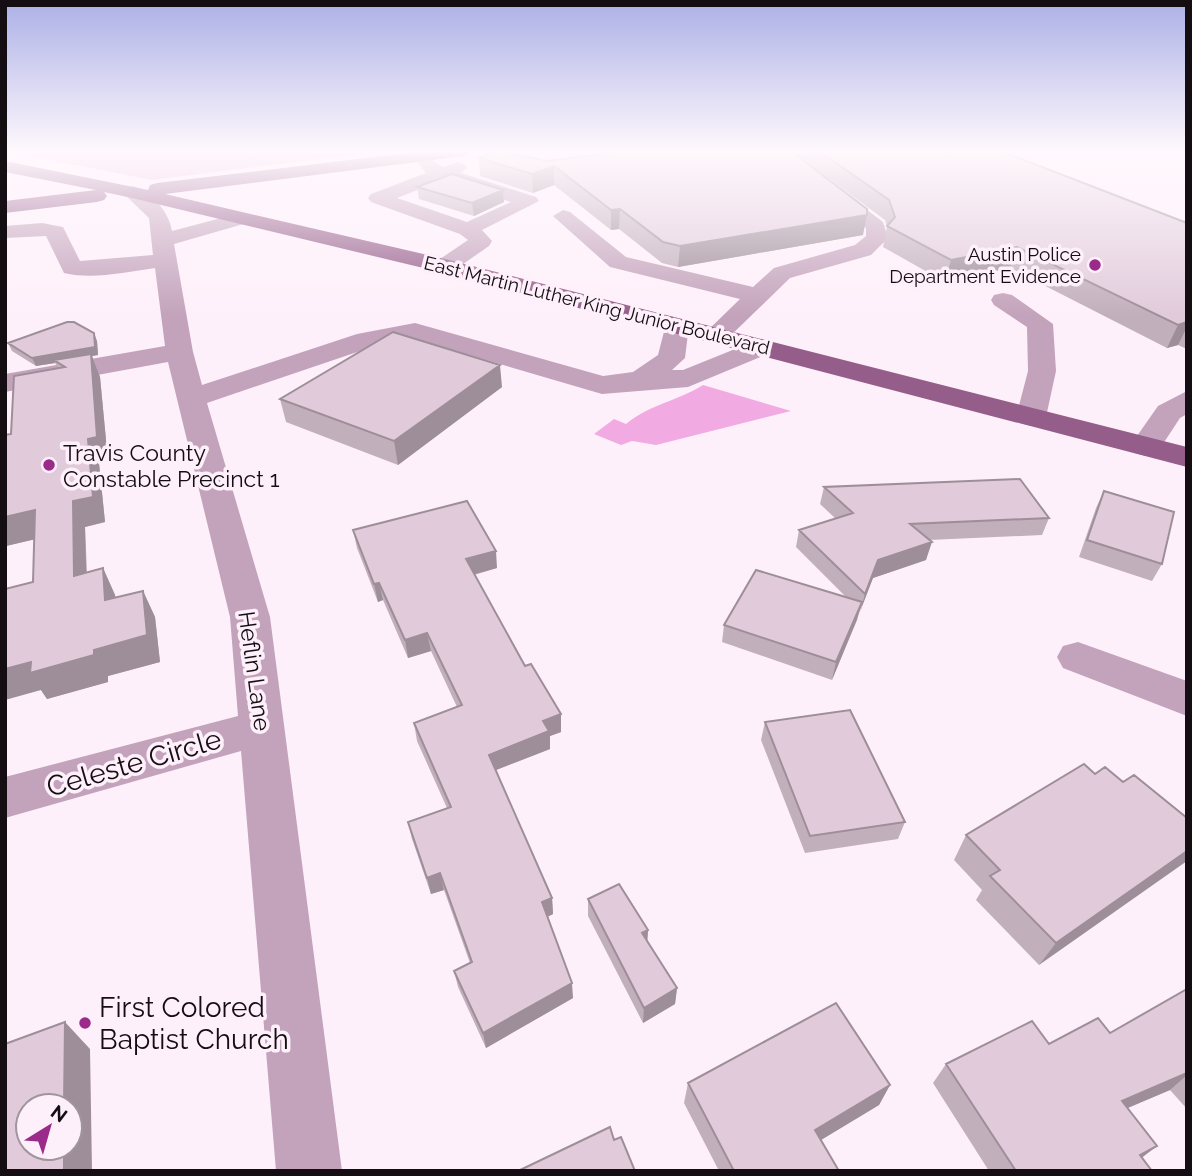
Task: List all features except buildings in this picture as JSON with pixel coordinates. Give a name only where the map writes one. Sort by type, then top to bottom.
[{"type":"main road","name":"East Martin Luther King Junior Boulevard","points":[[188,206],[445,266],[1187,457]]},
{"type":"street","name":"Heflin Lane","points":[[148,206],[159,216],[179,352],[250,617],[310,1171]]},
{"type":"street","points":[[401,206],[468,229],[481,241],[445,266]]},
{"type":"street","points":[[468,229],[515,206]]},
{"type":"street","points":[[716,335],[782,274],[863,250],[877,238],[876,226],[850,206]]},
{"type":"street","points":[[564,216],[618,262],[759,296]]},
{"type":"street","points":[[5,232],[43,229],[55,232],[72,268],[97,269],[164,250],[240,219]]},
{"type":"street","points":[[1003,300],[1040,324],[1042,371],[1031,417]]},
{"type":"street","points":[[641,380],[671,358],[676,325]]},
{"type":"street","points":[[192,398],[366,340],[415,331],[602,385],[688,378],[760,346]]},
{"type":"street","points":[[5,383],[179,352]]},
{"type":"street","points":[[1146,446],[1169,412],[1187,400]]},
{"type":"street","points":[[1078,657],[1187,699]]},
{"type":"street","name":"Celeste Circle","points":[[5,799],[263,727]]},
{"type":"shaded area","points":[[703,385],[791,411],[656,445],[632,441],[621,445],[594,434],[614,419],[626,424],[645,411]]},
{"type":"place","name":"Austin Police Department Evidence","points":[[1095,265]]},
{"type":"place","name":"Travis County Constable Precinct 1","points":[[49,465]]},
{"type":"place","name":"First Colored Baptist Church","points":[[85,1023]]}]
